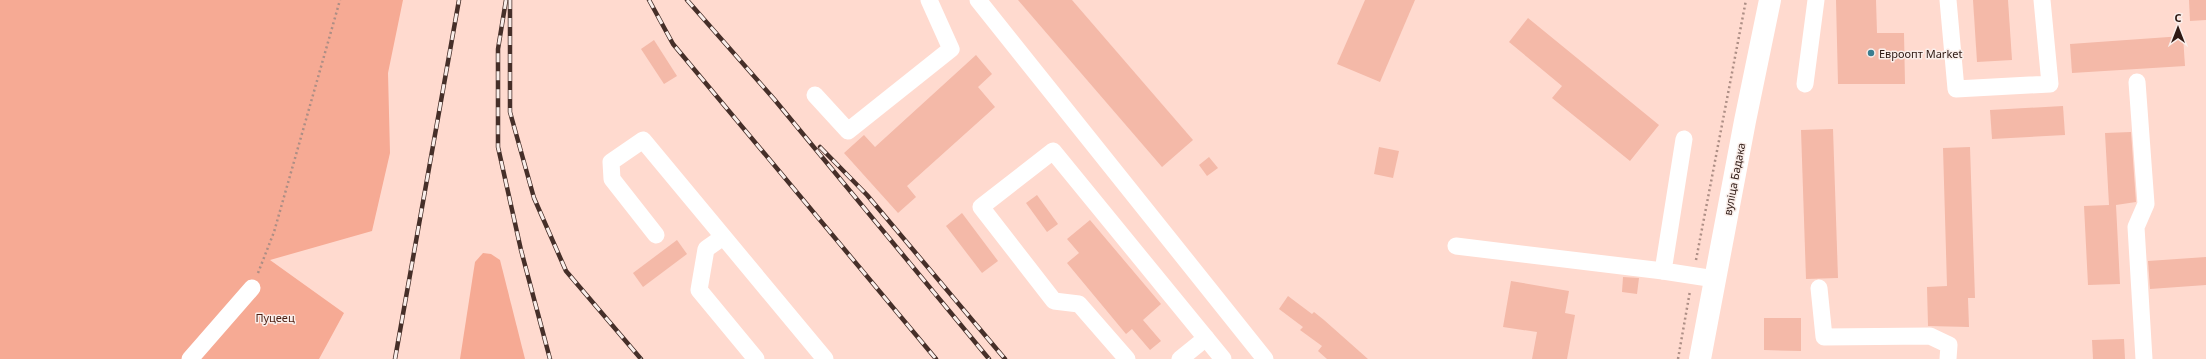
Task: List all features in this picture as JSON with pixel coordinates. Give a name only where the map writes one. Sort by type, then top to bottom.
[{"type":"main road","name":"вуліца Бадака","points":[[1700,359],[1770,0]]},
{"type":"lane","points":[[815,95],[848,131],[951,49],[929,0]]},
{"type":"lane","points":[[978,0],[1265,359]]},
{"type":"lane","points":[[1805,84],[1816,0]]},
{"type":"lane","points":[[1948,0],[1956,89],[2050,84],[2042,0]]},
{"type":"lane","points":[[2137,82],[2146,204],[2136,227],[2144,359]]},
{"type":"lane","points":[[1663,271],[1684,139]]},
{"type":"lane","points":[[656,235],[612,179],[611,162],[643,140],[825,359]]},
{"type":"lane","points":[[1127,359],[1079,304],[1054,301],[981,207],[1053,151],[1223,359]]},
{"type":"lane","points":[[723,237],[706,249],[699,290],[756,359]]},
{"type":"lane","points":[[1456,246],[1663,271],[1715,279]]},
{"type":"lane","points":[[190,359],[252,288]]},
{"type":"lane","points":[[1819,288],[1824,337],[1930,336],[1949,345],[1948,359]]},
{"type":"lane","points":[[1180,359],[1206,338]]},
{"type":"path","points":[[252,288],[274,232],[340,0]]},
{"type":"path","points":[[1678,359],[1746,0]]},
{"type":"green space","name":"Пуцеец","points":[[0,0],[403,0],[388,73],[390,153],[372,231],[270,260],[344,313],[319,359],[0,359]]},
{"type":"green space","points":[[483,253],[491,254],[500,260],[525,359],[460,359],[475,262]]},
{"type":"building","points":[[1018,0],[1072,0],[1193,140],[1162,167]]},
{"type":"building","points":[[1365,0],[1415,0],[1380,82],[1337,64]]},
{"type":"building","name":"Евроопт Market","points":[[1836,0],[1876,0],[1877,33],[1904,33],[1905,84],[1838,84]]},
{"type":"building","points":[[1973,0],[2008,0],[2012,60],[1977,62]]},
{"type":"building","points":[[2189,0],[2206,0],[2206,20],[2190,21]]},
{"type":"building","points":[[1528,18],[1659,125],[1630,161],[1552,98],[1562,86],[1509,42]]},
{"type":"building","points":[[2183,36],[2185,66],[2072,73],[2070,44]]},
{"type":"building","points":[[654,40],[677,76],[664,84],[641,49]]},
{"type":"building","points":[[976,55],[992,74],[978,87],[995,107],[907,186],[916,197],[898,213],[844,153],[864,135],[875,147]]},
{"type":"building","points":[[2063,106],[2065,135],[1992,139],[1990,110]]},
{"type":"building","points":[[1833,129],[1838,278],[1806,279],[1801,130]]},
{"type":"building","points":[[2131,132],[2136,202],[2116,205],[2120,284],[2088,285],[2084,206],[2109,205],[2105,133]]},
{"type":"building","points":[[1379,147],[1399,151],[1393,178],[1374,174]]},
{"type":"building","points":[[1970,147],[1975,298],[1968,298],[1969,327],[1928,326],[1927,287],[1947,286],[1943,148]]},
{"type":"building","points":[[1209,157],[1218,168],[1207,176],[1199,165]]},
{"type":"building","points":[[1037,195],[1058,224],[1047,232],[1026,203]]},
{"type":"building","points":[[962,213],[998,261],[982,273],[946,226]]},
{"type":"building","points":[[1090,220],[1161,304],[1143,320],[1161,341],[1150,350],[1132,329],[1126,334],[1067,263],[1079,253],[1067,239]]},
{"type":"building","points":[[677,240],[687,254],[643,287],[633,273]]},
{"type":"building","points":[[2206,257],[2206,285],[2150,289],[2148,261]]},
{"type":"building","points":[[1623,277],[1639,278],[1637,294],[1622,292]]},
{"type":"building","points":[[1511,281],[1569,291],[1565,313],[1575,315],[1567,359],[1532,359],[1537,332],[1503,327]]},
{"type":"building","points":[[1288,296],[1312,314],[1314,312],[1368,359],[1327,359],[1318,351],[1322,346],[1300,330],[1303,327],[1279,309]]},
{"type":"building","points":[[1764,318],[1801,318],[1801,351],[1764,350]]},
{"type":"building","points":[[2124,339],[2125,359],[2093,359],[2092,340]]},
{"type":"railway","points":[[395,359],[459,0]]},
{"type":"railway","points":[[506,0],[498,49],[498,147],[521,250],[550,359]]},
{"type":"railway","points":[[510,0],[510,112],[534,198],[566,271],[641,359]]},
{"type":"railway","points":[[649,0],[673,44],[936,359]]},
{"type":"railway","points":[[687,0],[774,99],[989,359]]},
{"type":"railway","points":[[820,147],[867,195],[1005,359]]},
{"type":"place","name":"Евроопт Market","points":[[1871,53]]}]
